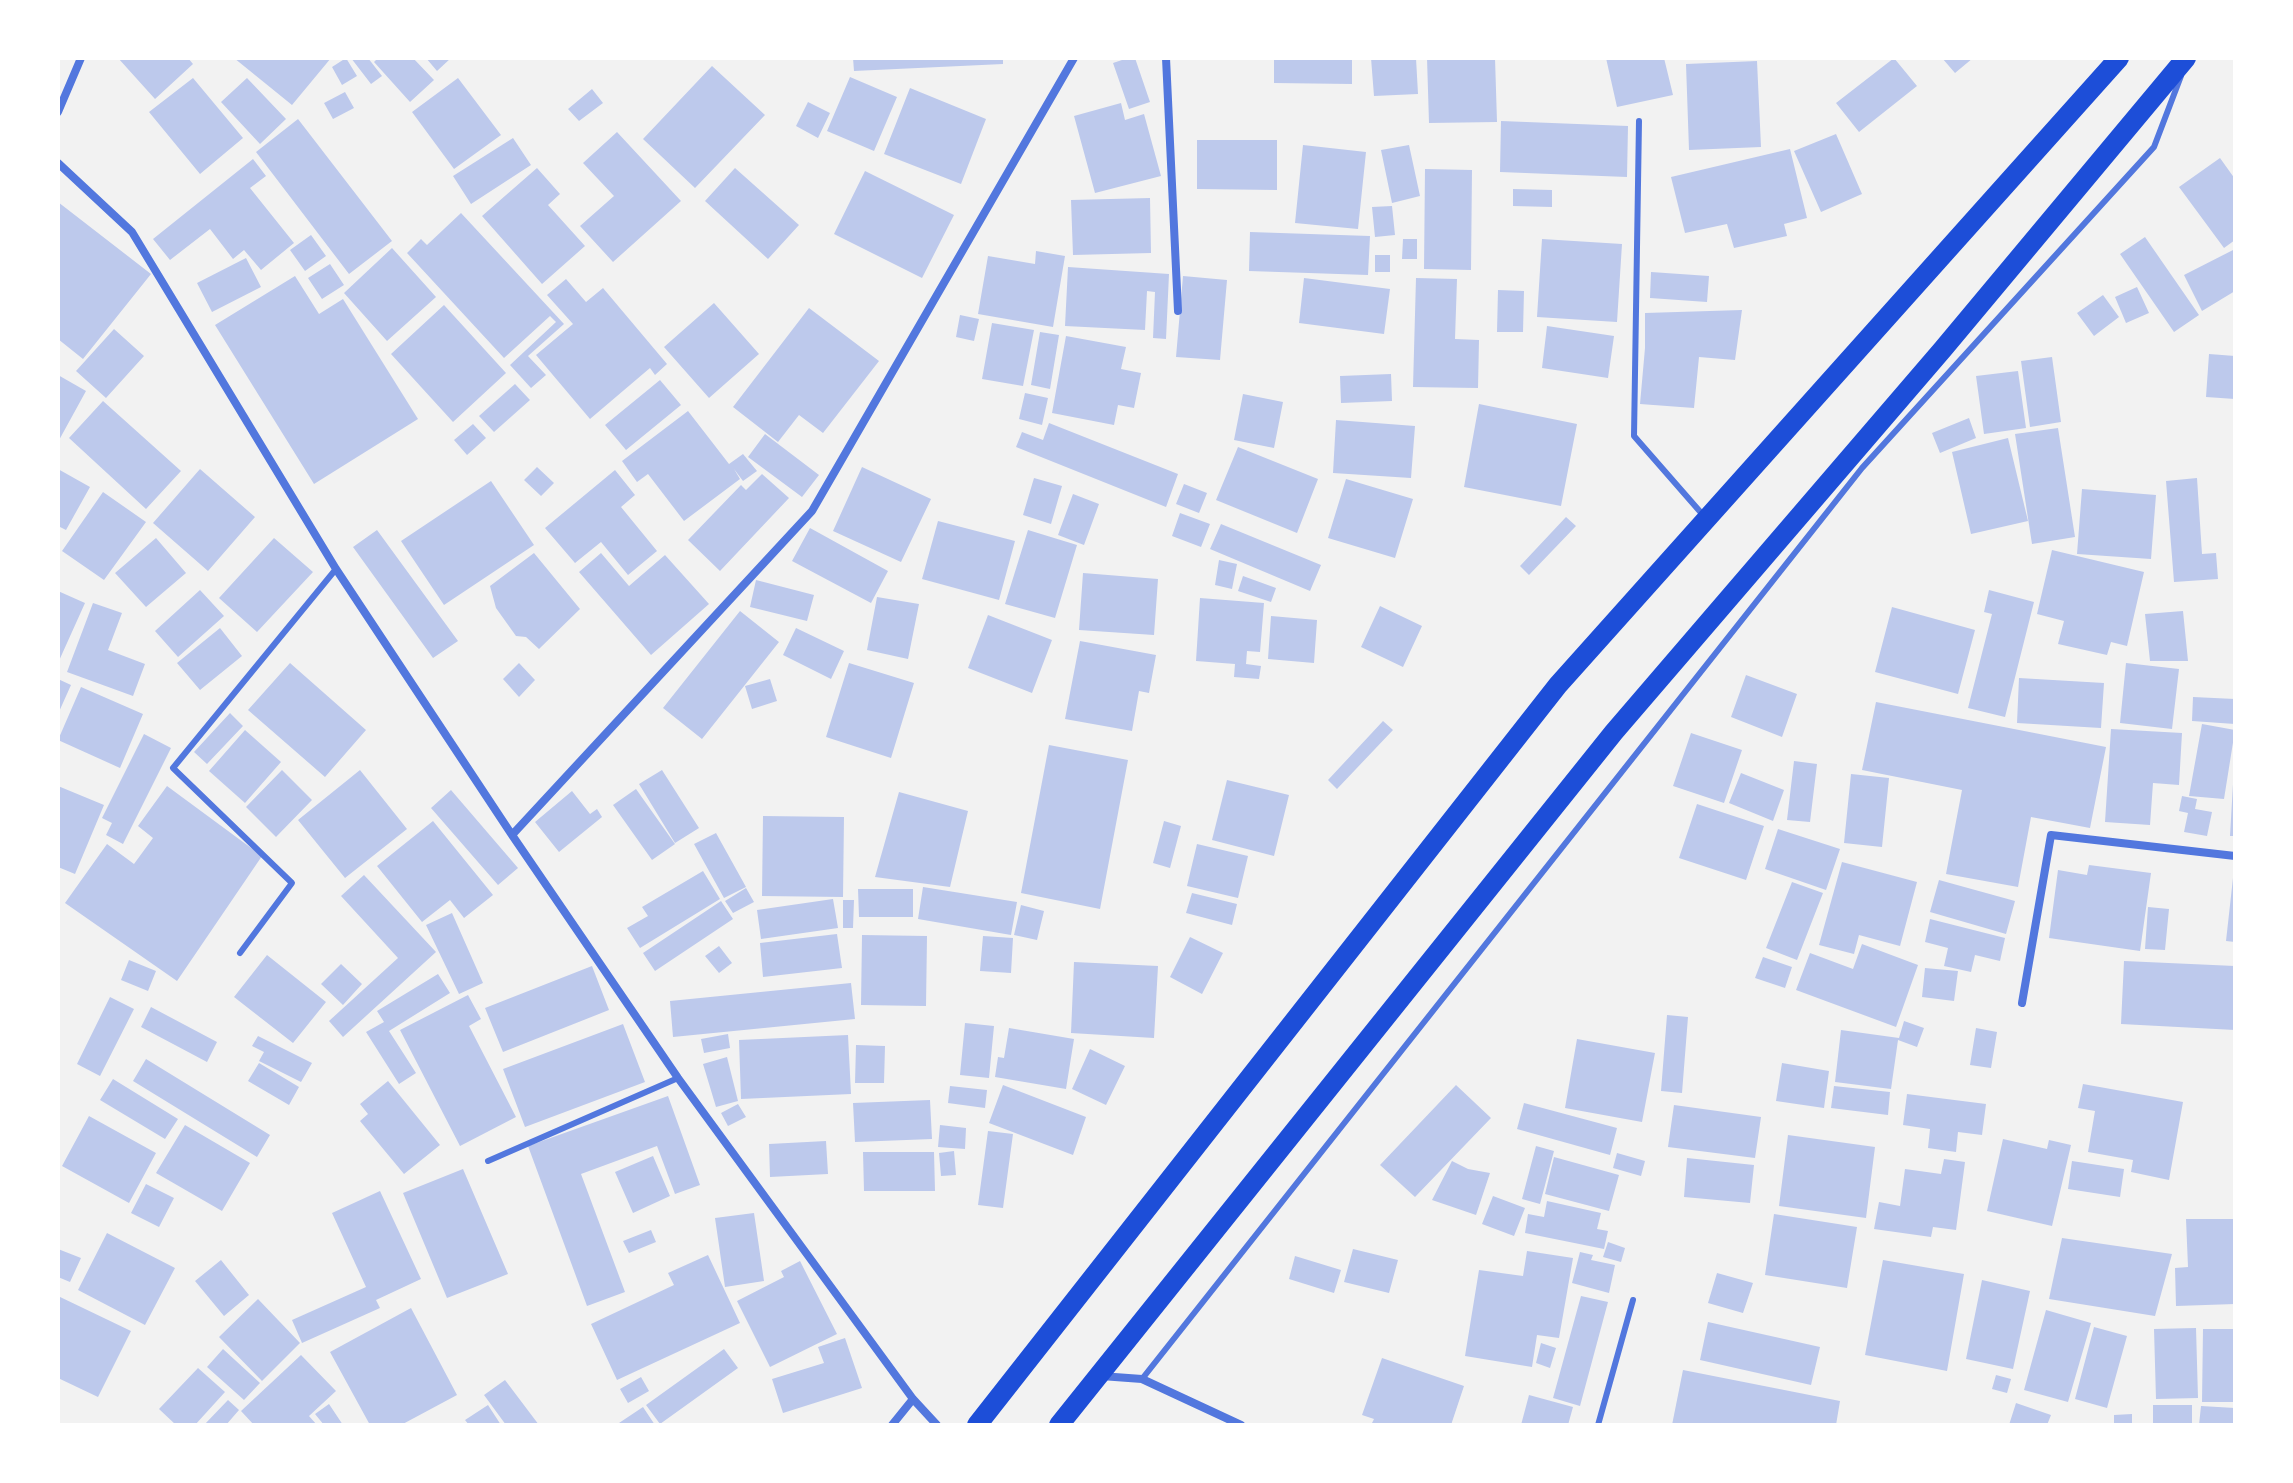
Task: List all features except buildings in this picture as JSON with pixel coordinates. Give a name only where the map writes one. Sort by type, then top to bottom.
[{"type":"main road","points":[[977,1425],[1548,697],[2119,58]]},
{"type":"main road","points":[[1059,1425],[1614,732],[1943,349],[2187,58]]},
{"type":"street","points":[[58,112],[81,58]]},
{"type":"street","points":[[512,835],[812,511],[1074,58]]},
{"type":"street","points":[[1166,58],[1178,311]]},
{"type":"street","points":[[58,163],[132,232],[336,569],[512,835],[678,1078],[913,1399],[937,1425]]},
{"type":"street","points":[[2022,1003],[2051,835],[2235,856]]},
{"type":"street","points":[[1100,1376],[1142,1379],[1241,1425]]},
{"type":"street","points":[[892,1425],[913,1399]]},
{"type":"lane","points":[[1142,1379],[1862,468],[2154,147],[2187,58]]},
{"type":"lane","points":[[1639,121],[1634,436],[1706,518]]},
{"type":"lane","points":[[240,953],[292,883],[173,768],[336,569]]},
{"type":"lane","points":[[488,1161],[678,1078]]},
{"type":"lane","points":[[1598,1425],[1633,1300]]}]
